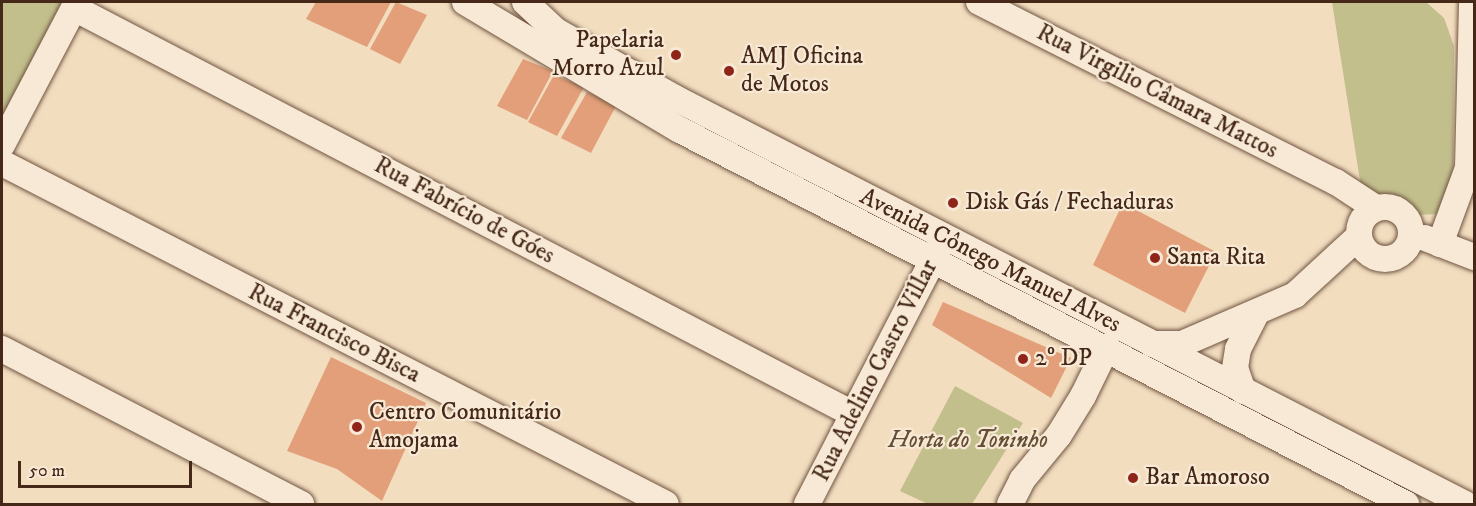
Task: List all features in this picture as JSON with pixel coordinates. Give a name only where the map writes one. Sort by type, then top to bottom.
[{"type":"street","name":"Avenida Cônego Manuel Alves","points":[[465,2],[680,130],[1107,347],[1406,504]]},
{"type":"street","name":"Avenida Cônego Manuel Alves","points":[[525,2],[556,31],[665,93],[1465,504]]},
{"type":"street","name":"Rua Virgilio Câmara Mattos","points":[[979,2],[1336,182],[1365,229]]},
{"type":"street","points":[[1440,244],[1468,168],[1468,4]]},
{"type":"street","points":[[2,145],[76,5]]},
{"type":"street","name":"Rua Fabrício de Góes","points":[[76,5],[853,414]]},
{"type":"street","name":"Rua Francisco Bisca","points":[[2,163],[666,504]]},
{"type":"street","points":[[1152,344],[1182,344],[1256,314],[1295,295],[1327,269],[1365,229],[1392,206],[1406,216],[1410,240],[1396,258],[1380,260],[1365,229]]},
{"type":"street","name":"Rua Adelino Castro Villar","points":[[807,504],[945,237]]},
{"type":"street","points":[[1410,240],[1440,244],[1474,257]]},
{"type":"street","points":[[1243,391],[1235,368],[1238,349],[1256,314]]},
{"type":"street","points":[[1010,504],[1022,480],[1077,406],[1107,347]]},
{"type":"street","points":[[2,349],[301,504]]},
{"type":"green space","points":[[2,2],[73,2],[2,136]]},
{"type":"green space","points":[[1332,2],[1426,2],[1444,18],[1454,46],[1453,203],[1437,214],[1414,215],[1361,187]]},
{"type":"green space","name":"Horta do Toninho","points":[[955,386],[1023,423],[972,504],[928,504],[900,491]]},
{"type":"building","points":[[316,2],[391,2],[367,47],[306,19]]},
{"type":"building","points":[[396,2],[427,15],[400,64],[370,49]]},
{"type":"building","points":[[523,59],[553,71],[527,120],[497,106]]},
{"type":"building","points":[[554,75],[584,87],[557,136],[528,122]]},
{"type":"building","points":[[587,92],[617,104],[591,153],[561,138]]},
{"type":"building","name":"Santa Rita","points":[[1123,203],[1216,252],[1185,313],[1093,265]]},
{"type":"building","points":[[943,302],[1071,358],[1051,398],[932,325]]},
{"type":"building","name":"Centro Comunitário Amojama","points":[[331,357],[426,403],[382,501],[337,469],[287,451]]},
{"type":"place","name":"Papelaria Morro Azul","points":[[676,55]]},
{"type":"place","name":"AMJ Oficina de Motos","points":[[729,71]]},
{"type":"place","name":"Disk Gás / Fechaduras","points":[[953,203]]},
{"type":"place","name":"Santa Rita","points":[[1155,258]]},
{"type":"place","name":"2º DP","points":[[1023,359]]},
{"type":"place","name":"Centro Comunitário Amojama","points":[[357,427]]},
{"type":"place","name":"Bar Amoroso","points":[[1133,478]]}]
